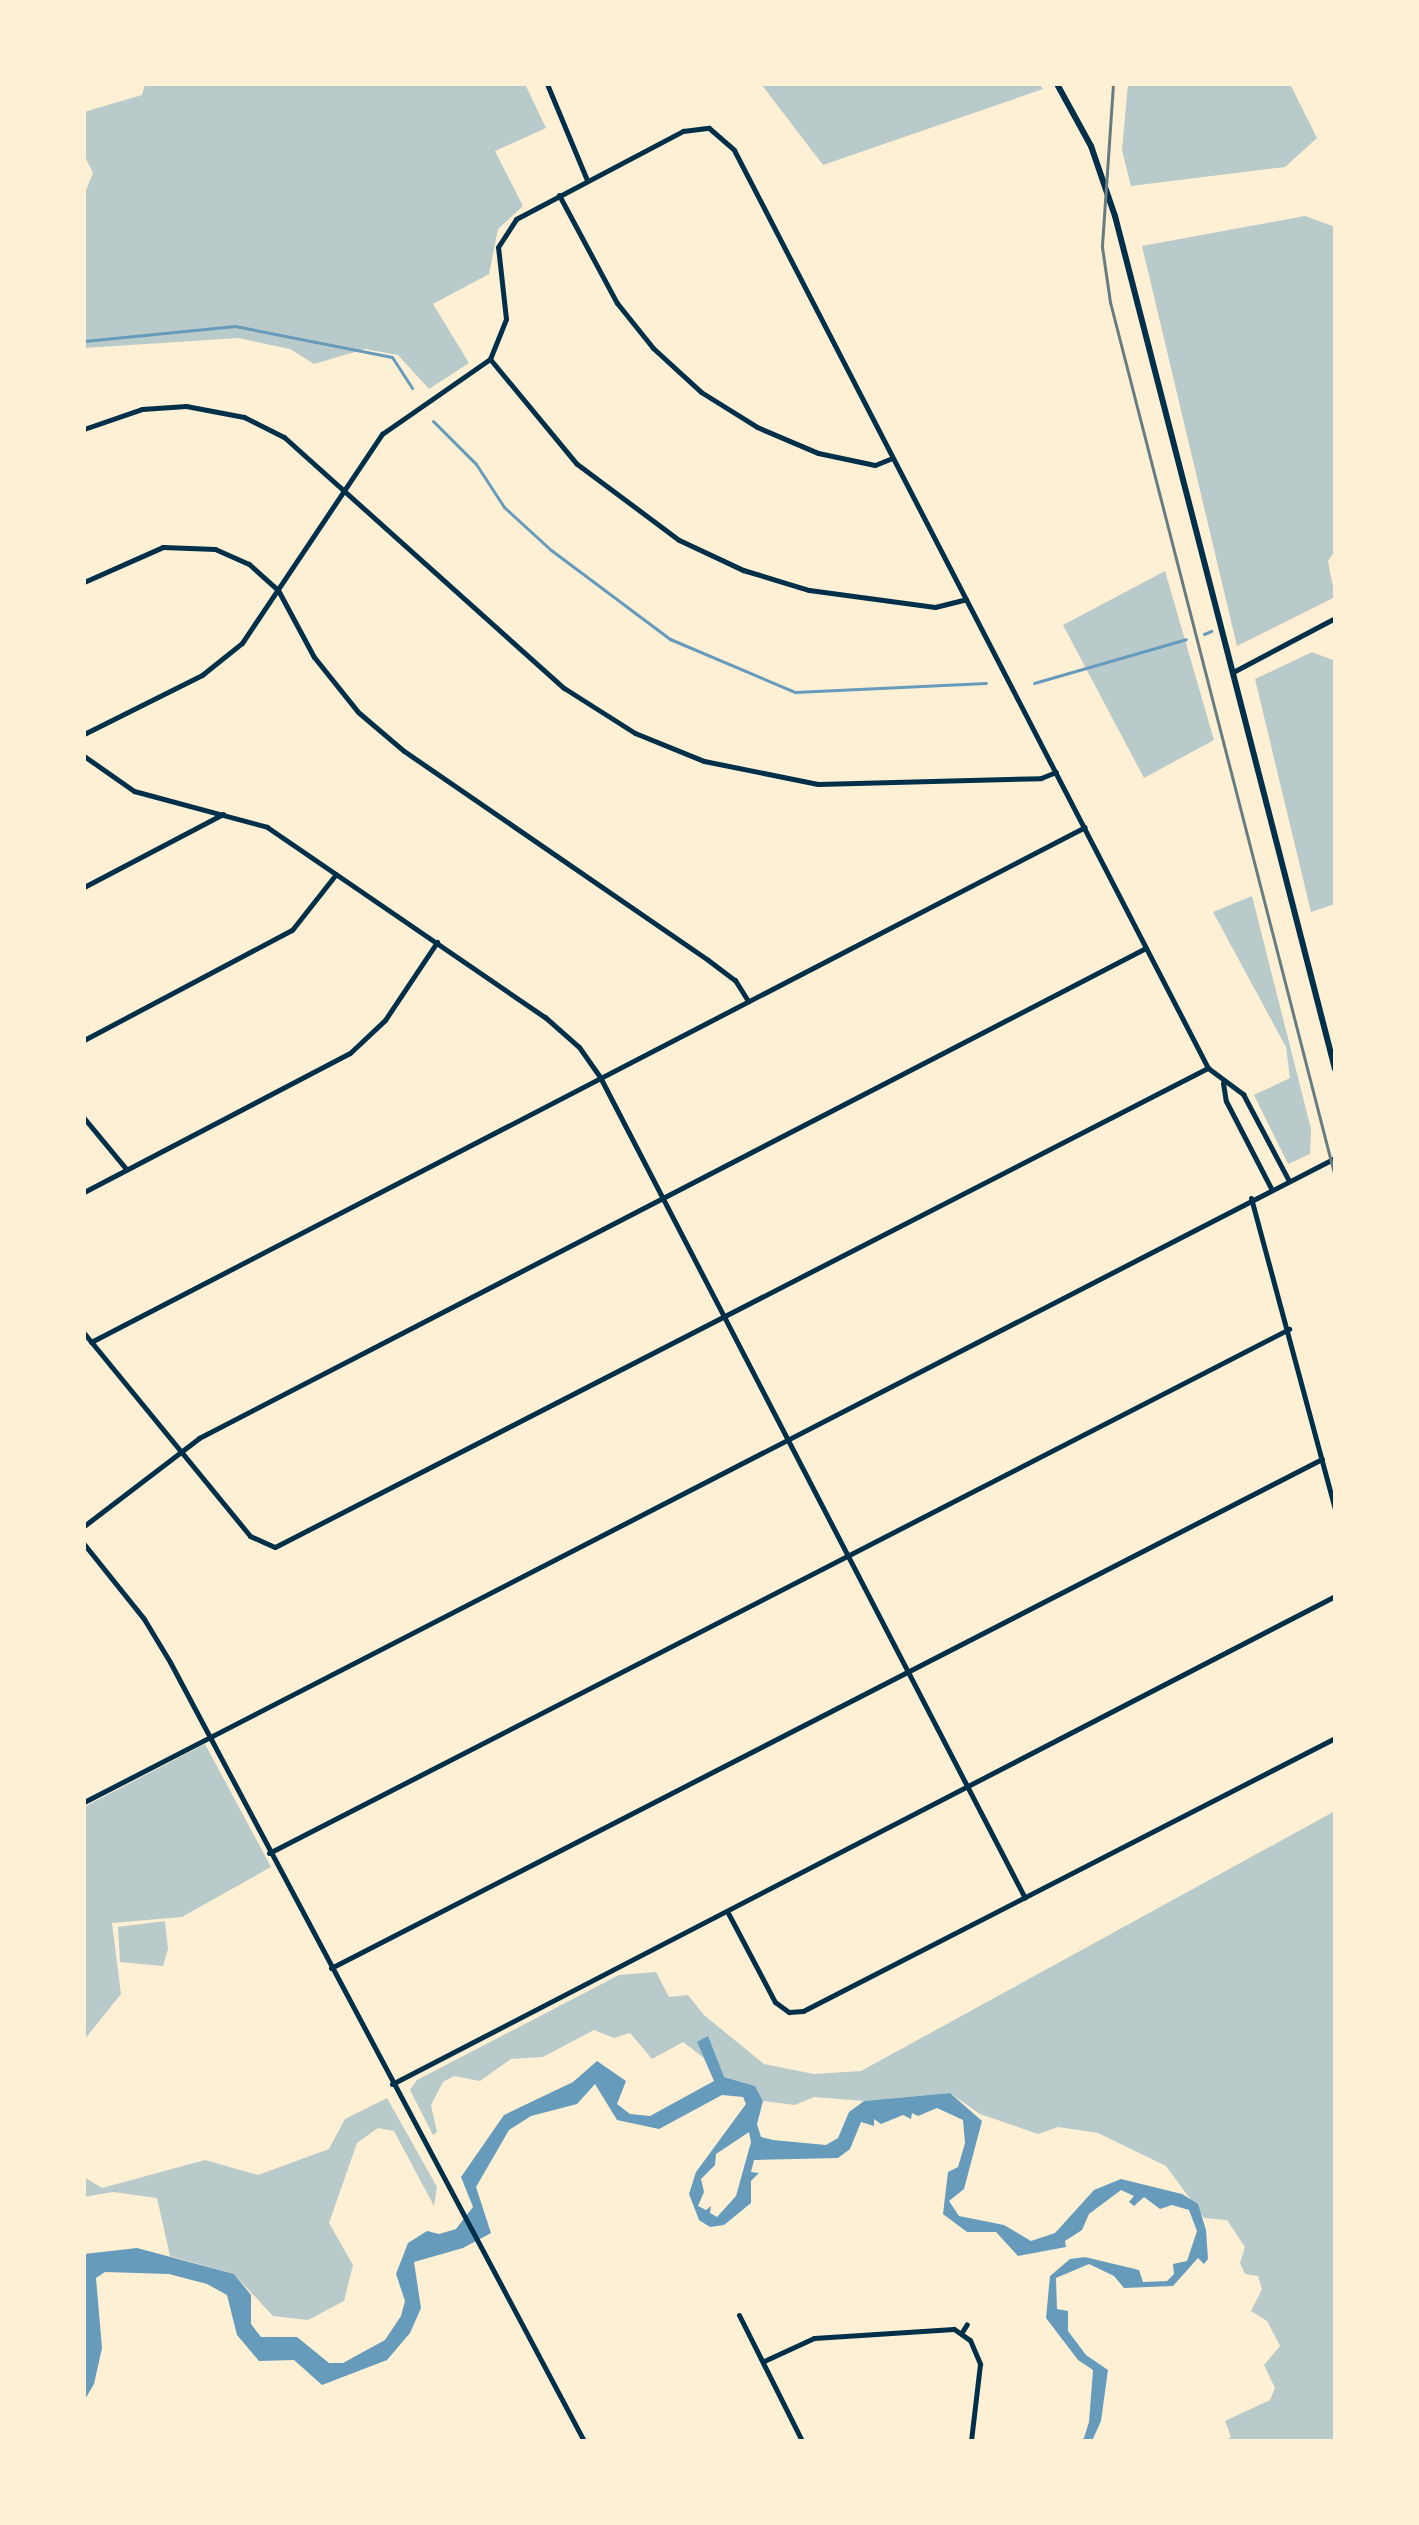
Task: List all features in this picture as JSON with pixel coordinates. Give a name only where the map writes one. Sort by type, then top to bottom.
[{"type":"street","points":[[547,84],[587,180]]},
{"type":"street","points":[[1057,84],[1091,146],[1115,216],[1335,1069]]},
{"type":"street","points":[[84,734],[216,666],[251,633],[345,488],[392,422],[470,377],[490,359],[506,319],[498,247],[516,219],[683,131],[709,128],[734,150],[1208,1068],[1243,1094],[1288,1179]]},
{"type":"street","points":[[559,195],[617,303],[653,348],[701,392],[757,427],[818,453],[875,465],[893,458]]},
{"type":"street","points":[[490,359],[577,464],[632,510],[689,545],[743,570],[809,590],[935,607],[966,599]]},
{"type":"street","points":[[84,429],[142,409],[186,406],[225,412],[284,437],[345,488],[564,688],[600,713],[671,749],[747,773],[818,784],[1041,778],[1056,772]]},
{"type":"street","points":[[84,582],[136,556],[190,545],[249,564],[278,590],[314,657],[358,712],[404,751],[735,980],[748,1001]]},
{"type":"street","points":[[1233,672],[1335,618]]},
{"type":"street","points":[[84,756],[134,791],[267,827],[437,942],[565,1034],[600,1077],[1025,1898]]},
{"type":"street","points":[[84,887],[223,814]]},
{"type":"street","points":[[91,1342],[1085,827]]},
{"type":"street","points":[[84,1040],[292,930],[336,873]]},
{"type":"street","points":[[84,1192],[350,1053],[385,1020],[437,942]]},
{"type":"street","points":[[84,1526],[180,1449],[1146,948]]},
{"type":"street","points":[[84,1333],[250,1536],[267,1546],[286,1544],[1208,1068]]},
{"type":"street","points":[[1223,1082],[1226,1101],[1271,1188]]},
{"type":"street","points":[[84,1118],[127,1170]]},
{"type":"street","points":[[84,1802],[1251,1198],[1335,1158]]},
{"type":"street","points":[[1251,1198],[1289,1329],[1335,1509]]},
{"type":"street","points":[[269,1853],[1289,1329]]},
{"type":"street","points":[[331,1968],[1322,1459]]},
{"type":"street","points":[[84,1544],[156,1637],[584,2441]]},
{"type":"street","points":[[392,2084],[1335,1596]]},
{"type":"street","points":[[727,1911],[771,1995],[789,2012],[811,2009],[1335,1738]]},
{"type":"street","points":[[739,2315],[802,2441]]},
{"type":"street","points":[[962,2332],[967,2324]]},
{"type":"street","points":[[764,2361],[814,2338],[945,2327],[962,2332],[980,2364],[971,2441]]},
{"type":"shaded area","points":[[145,84],[525,84],[546,128],[495,151],[523,206],[498,229],[489,274],[433,304],[469,363],[429,389],[398,355],[365,349],[314,364],[290,349],[238,338],[84,348],[84,195],[93,173],[84,155],[84,112],[142,95]]},
{"type":"shaded area","points":[[761,84],[1039,84],[1043,89],[823,165]]},
{"type":"shaded area","points":[[1128,84],[1290,84],[1317,138],[1285,167],[1131,186],[1122,150]]},
{"type":"shaded area","points":[[1305,216],[1335,227],[1335,551],[1328,561],[1335,597],[1237,646],[1142,246]]},
{"type":"shaded area","points":[[1165,571],[1214,740],[1144,778],[1063,625]]},
{"type":"shaded area","points":[[1312,652],[1335,661],[1335,904],[1311,912],[1255,679]]},
{"type":"shaded area","points":[[1252,896],[1311,1129],[1310,1154],[1288,1164],[1254,1095],[1290,1078],[1286,1047],[1213,912]]},
{"type":"shaded area","points":[[205,1744],[271,1867],[182,1917],[112,1923],[121,1994],[84,2040],[84,1807]]},
{"type":"shaded area","points":[[1335,1811],[1333,2441],[1225,2441],[1231,2437],[1225,2421],[1270,2400],[1275,2388],[1264,2365],[1280,2346],[1267,2321],[1251,2311],[1262,2289],[1258,2276],[1245,2274],[1240,2263],[1245,2247],[1227,2220],[1204,2218],[1166,2166],[1098,2133],[1058,2127],[1038,2134],[980,2114],[950,2093],[864,2101],[814,2097],[795,2105],[763,2101],[755,2086],[724,2077],[697,2042],[704,2058],[683,2042],[652,2059],[630,2033],[614,2038],[594,2030],[543,2057],[511,2059],[480,2081],[454,2076],[443,2082],[431,2105],[437,2132],[433,2135],[410,2090],[417,2080],[619,1975],[656,1972],[669,1997],[688,1995],[704,2015],[764,2064],[814,2074],[861,2071]]},
{"type":"shaded area","points":[[165,1921],[168,1949],[163,1966],[120,1962],[118,1927]]},
{"type":"shaded area","points":[[387,2098],[437,2187],[434,2206],[394,2131],[378,2128],[357,2143],[329,2223],[353,2265],[344,2301],[308,2320],[273,2316],[234,2274],[170,2256],[157,2198],[113,2192],[84,2197],[84,2177],[102,2188],[205,2160],[258,2175],[329,2149],[345,2119]]},
{"type":"water","points":[[708,2036],[724,2077],[755,2086],[763,2101],[757,2124],[761,2137],[773,2140],[826,2145],[838,2138],[849,2112],[864,2101],[950,2093],[982,2121],[964,2189],[949,2201],[959,2216],[1004,2225],[1031,2241],[1055,2233],[1094,2190],[1121,2179],[1182,2194],[1198,2204],[1206,2230],[1208,2259],[1204,2264],[1198,2258],[1173,2286],[1124,2288],[1114,2276],[1089,2264],[1056,2278],[1057,2309],[1068,2311],[1068,2331],[1086,2355],[1108,2370],[1101,2421],[1092,2441],[1078,2441],[1084,2438],[1089,2422],[1093,2370],[1078,2360],[1046,2318],[1050,2276],[1070,2259],[1085,2257],[1139,2270],[1143,2282],[1167,2281],[1174,2274],[1173,2264],[1187,2261],[1197,2231],[1189,2210],[1172,2205],[1160,2209],[1144,2197],[1134,2206],[1129,2202],[1134,2196],[1121,2190],[1089,2214],[1082,2230],[1065,2241],[1066,2247],[1018,2256],[996,2232],[967,2232],[943,2214],[948,2172],[958,2167],[965,2143],[963,2120],[937,2108],[918,2116],[912,2113],[911,2119],[903,2115],[881,2124],[874,2119],[874,2126],[861,2122],[850,2149],[838,2158],[754,2160],[751,2172],[759,2173],[751,2181],[751,2203],[724,2225],[710,2227],[699,2220],[689,2194],[696,2172],[746,2104],[743,2097],[722,2095],[659,2129],[617,2120],[595,2084],[577,2104],[531,2116],[509,2130],[476,2187],[491,2233],[463,2248],[414,2262],[421,2308],[410,2333],[387,2360],[322,2385],[294,2360],[259,2361],[237,2335],[227,2295],[207,2284],[169,2274],[105,2272],[96,2278],[102,2348],[94,2384],[84,2401],[84,2254],[137,2248],[234,2274],[251,2295],[251,2324],[261,2337],[297,2337],[329,2363],[343,2363],[385,2340],[401,2316],[405,2301],[396,2274],[408,2243],[427,2231],[439,2234],[456,2229],[473,2207],[461,2177],[504,2115],[573,2082],[597,2061],[626,2081],[617,2104],[630,2114],[650,2116],[714,2081],[697,2042]],"holes":[[[749,2132],[751,2142],[736,2196],[717,2217],[710,2213],[711,2206],[706,2210],[698,2206],[704,2192],[701,2179],[715,2165],[716,2154]]]},
{"type":"waterway","points":[[84,341],[235,326],[392,357],[412,388]]},
{"type":"waterway","points":[[433,421],[476,464],[504,507],[551,550],[670,639],[795,692],[986,683]]},
{"type":"waterway","points":[[1204,634],[1211,631]]},
{"type":"waterway","points":[[1034,683],[1186,639]]},
{"type":"railway","points":[[1113,84],[1102,247],[1110,302],[1335,1177]]}]
